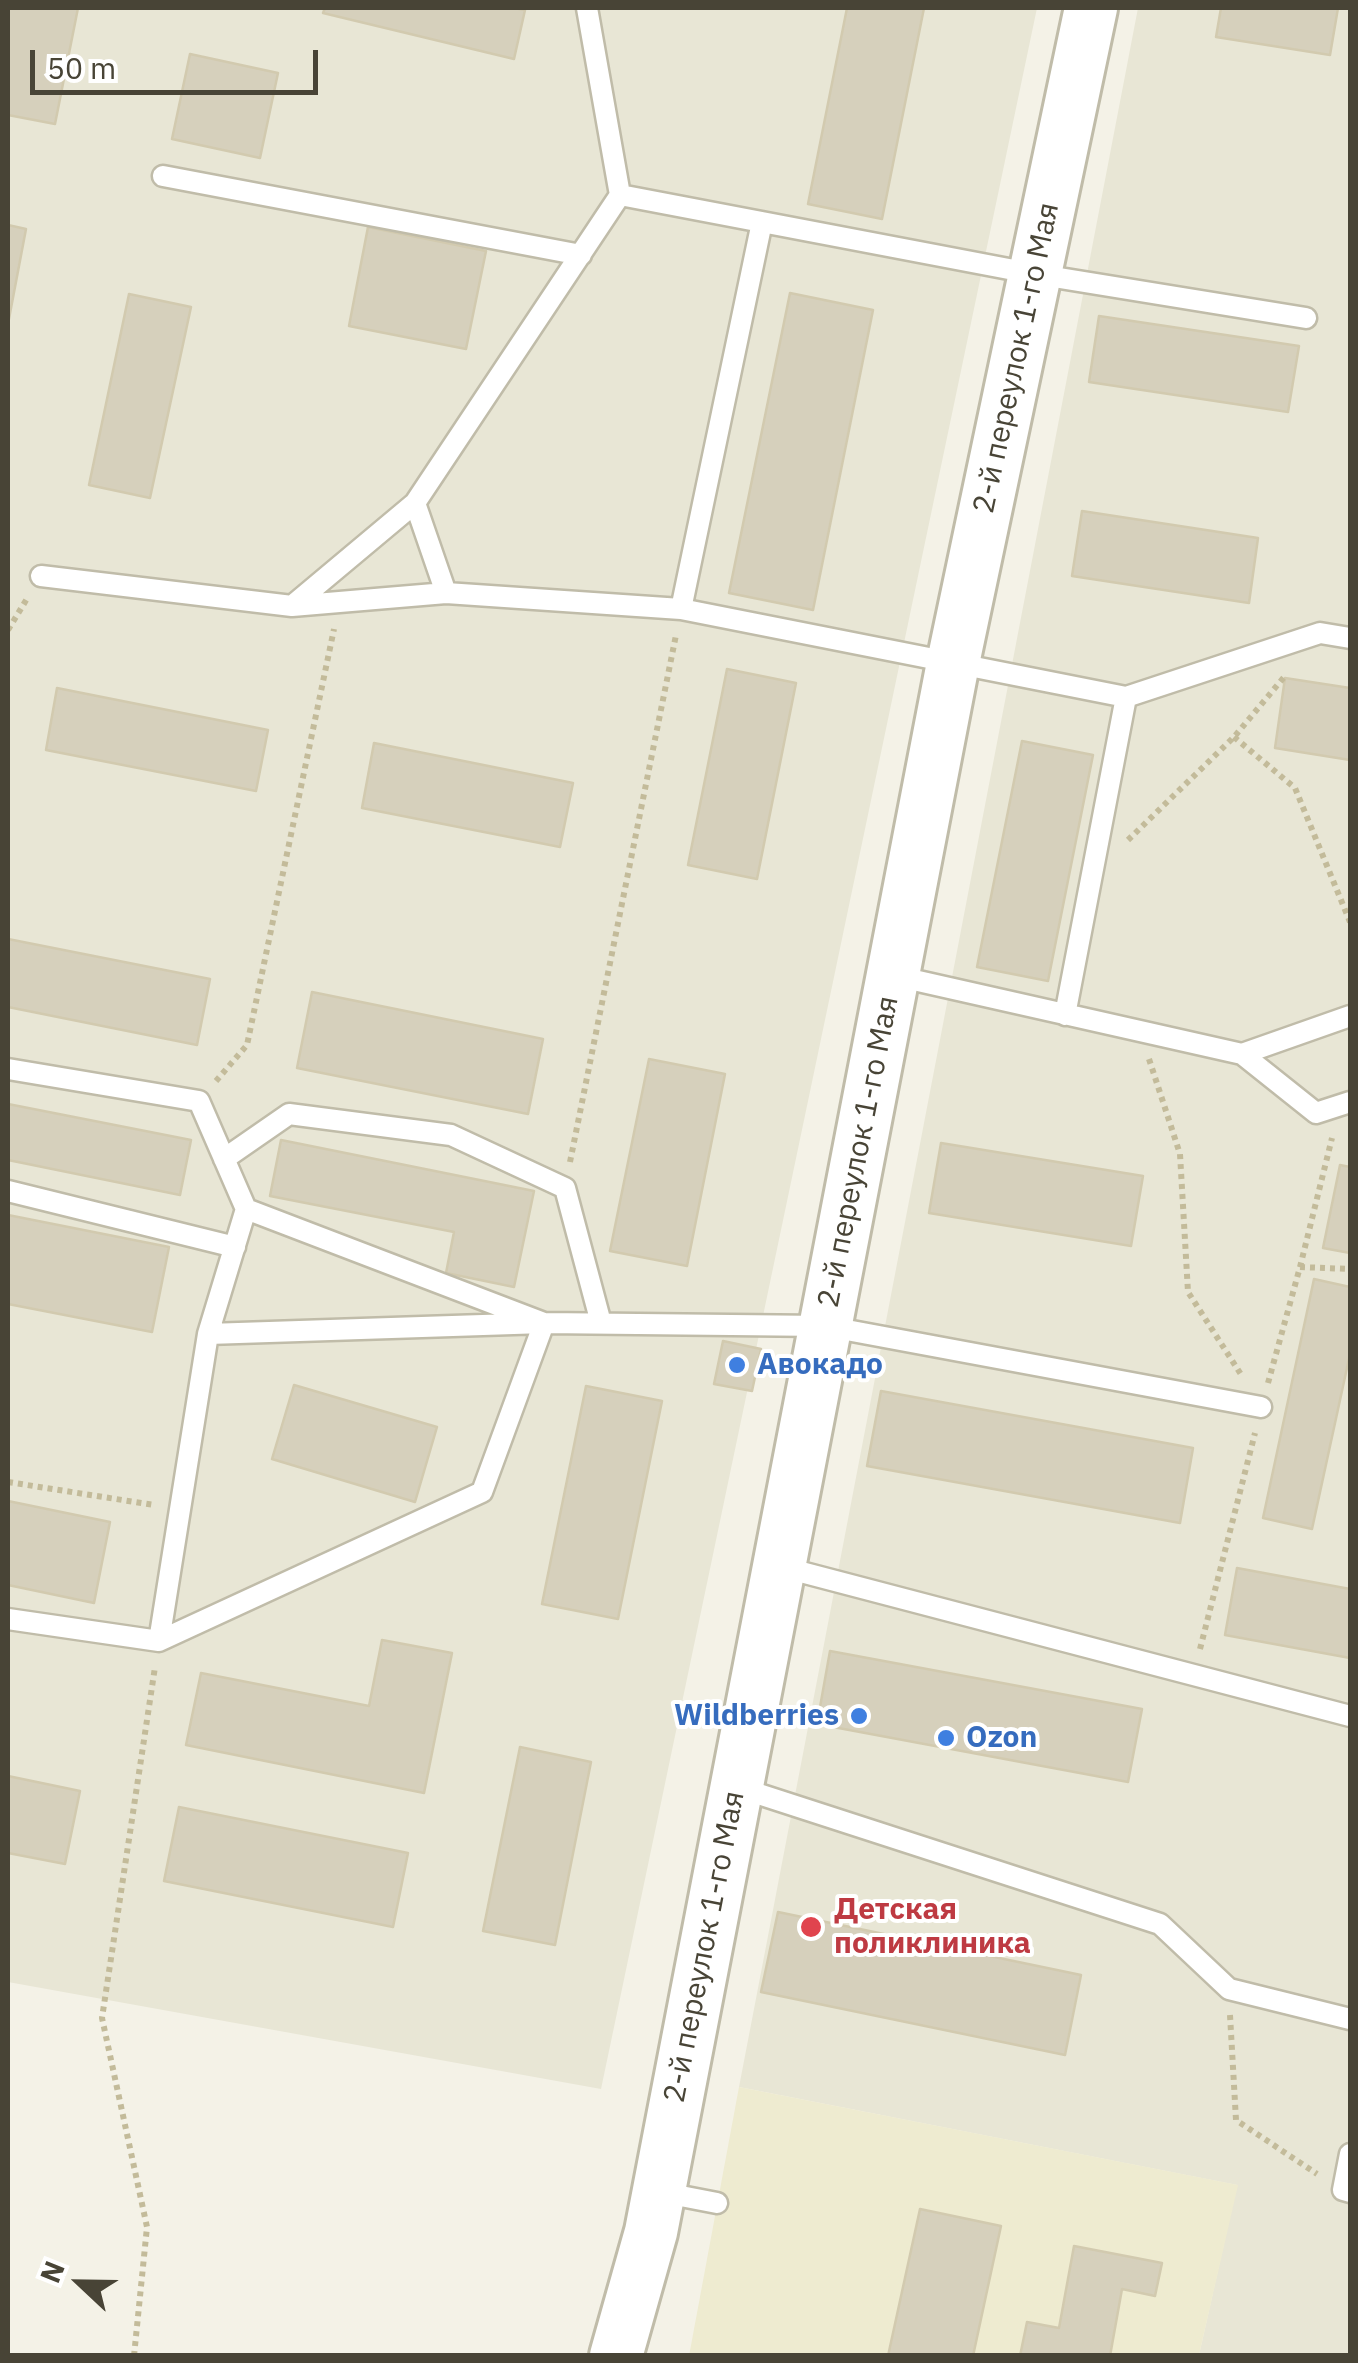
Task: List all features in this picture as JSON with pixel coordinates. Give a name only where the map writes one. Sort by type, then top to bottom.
[{"type":"street","name":"2-й переулок 1-го Мая","points":[[616,2356],[651,2232],[953,664],[1091,8]]},
{"type":"lane","points":[[292,606],[416,503],[620,195],[586,8]]},
{"type":"lane","points":[[163,176],[581,255]]},
{"type":"lane","points":[[620,195],[1035,274],[1306,318]]},
{"type":"lane","points":[[681,609],[762,222]]},
{"type":"lane","points":[[416,503],[446,593]]},
{"type":"lane","points":[[41,576],[292,606],[446,593],[681,609],[1126,697],[1320,633],[1350,638]]},
{"type":"lane","points":[[1065,1015],[1126,697]]},
{"type":"lane","points":[[894,976],[1242,1054],[1316,1113],[1350,1102]]},
{"type":"lane","points":[[1242,1054],[1350,1016]]},
{"type":"lane","points":[[8,1069],[199,1102],[246,1209],[208,1334],[159,1641]]},
{"type":"lane","points":[[224,1159],[289,1114],[452,1136],[565,1188],[600,1323]]},
{"type":"lane","points":[[8,1191],[235,1247]]},
{"type":"lane","points":[[246,1209],[544,1323]]},
{"type":"lane","points":[[208,1334],[544,1323],[825,1326],[1261,1407]]},
{"type":"lane","points":[[8,1619],[159,1641],[482,1492],[544,1323]]},
{"type":"lane","points":[[780,1567],[1350,1716]]},
{"type":"lane","points":[[735,1786],[1160,1924],[1229,1989],[1350,2019]]},
{"type":"lane","points":[[1347,2191],[1350,2154]]},
{"type":"lane","points":[[658,2191],[717,2203]]},
{"type":"path","points":[[199,1102],[247,1045],[340,602]]},
{"type":"path","points":[[565,1188],[681,609]]},
{"type":"path","points":[[1092,876],[1234,737],[1320,633]]},
{"type":"path","points":[[1234,737],[1295,788],[1350,922]]},
{"type":"path","points":[[1140,1031],[1180,1154],[1188,1292],[1261,1407]]},
{"type":"path","points":[[1300,1267],[1350,1269]]},
{"type":"path","points":[[8,1482],[180,1509]]},
{"type":"path","points":[[134,2356],[147,2227],[102,2018],[159,1641]]},
{"type":"path","points":[[1229,1989],[1236,2120],[1347,2191]]},
{"type":"shaded area","points":[[8,8],[1037,8],[601,2089],[8,1982]]},
{"type":"shaded area","points":[[1138,8],[1350,8],[1350,2355],[1199,2355],[1237,2185],[739,2087]]},
{"type":"shaded area","points":[[739,2087],[1238,2185],[1199,2355],[689,2356]]},
{"type":"building","points":[[8,8],[78,8],[55,124],[8,115]]},
{"type":"building","points":[[325,8],[525,10],[514,59],[323,13]]},
{"type":"building","points":[[847,8],[924,8],[882,219],[808,204]]},
{"type":"building","points":[[1221,8],[1338,8],[1330,55],[1216,37]]},
{"type":"building","points":[[190,54],[278,73],[260,158],[172,139]]},
{"type":"building","points":[[8,225],[26,229],[8,324]]},
{"type":"building","points":[[368,227],[486,251],[466,349],[349,326]]},
{"type":"building","points":[[790,293],[873,310],[813,610],[729,593]]},
{"type":"building","points":[[129,294],[191,307],[150,498],[89,485]]},
{"type":"building","points":[[1099,316],[1299,346],[1288,412],[1089,382]]},
{"type":"building","points":[[1082,511],[1258,538],[1249,603],[1072,576]]},
{"type":"building","points":[[727,669],[796,683],[757,879],[688,865]]},
{"type":"building","points":[[1285,678],[1350,688],[1350,760],[1275,748]]},
{"type":"building","points":[[57,688],[268,730],[256,791],[46,750]]},
{"type":"building","points":[[1022,741],[1093,755],[1048,981],[977,967]]},
{"type":"building","points":[[374,743],[573,783],[560,847],[362,808]]},
{"type":"building","points":[[8,939],[210,979],[197,1045],[8,1007]]},
{"type":"building","points":[[312,992],[543,1039],[528,1114],[297,1068]]},
{"type":"building","points":[[649,1059],[725,1074],[687,1266],[610,1251]]},
{"type":"building","points":[[8,1104],[191,1140],[180,1195],[8,1160]]},
{"type":"building","points":[[281,1140],[534,1191],[514,1287],[446,1273],[454,1232],[270,1196]]},
{"type":"building","points":[[941,1143],[1143,1176],[1131,1246],[929,1213]]},
{"type":"building","points":[[1340,1165],[1350,1167],[1350,1253],[1323,1248]]},
{"type":"building","points":[[8,1215],[169,1247],[152,1332],[8,1304]]},
{"type":"building","points":[[1314,1279],[1350,1287],[1350,1354],[1312,1529],[1263,1518]]},
{"type":"building","points":[[723,1341],[761,1349],[752,1391],[714,1384]]},
{"type":"building","points":[[294,1385],[437,1427],[415,1502],[272,1459]]},
{"type":"building","points":[[586,1386],[662,1401],[618,1619],[542,1604]]},
{"type":"building","points":[[881,1391],[1193,1448],[1180,1523],[867,1466]]},
{"type":"building","points":[[8,1501],[110,1522],[94,1603],[8,1585]]},
{"type":"building","points":[[1237,1568],[1350,1589],[1350,1658],[1225,1635]]},
{"type":"building","points":[[382,1640],[452,1653],[424,1793],[186,1745],[201,1673],[369,1706]]},
{"type":"building","points":[[830,1651],[1142,1709],[1128,1782],[817,1724]]},
{"type":"building","points":[[520,1747],[591,1762],[555,1945],[483,1931]]},
{"type":"building","points":[[8,1776],[80,1791],[65,1864],[8,1853]]},
{"type":"building","points":[[179,1807],[408,1853],[393,1927],[164,1881]]},
{"type":"building","points":[[778,1912],[1081,1975],[1065,2055],[761,1992]]},
{"type":"building","points":[[920,2209],[1001,2226],[973,2356],[888,2356]]},
{"type":"building","points":[[1074,2246],[1162,2263],[1155,2296],[1122,2289],[1110,2356],[1020,2356],[1027,2322],[1059,2328]]},
{"type":"place","name":"Авокадо","points":[[737,1365]]},
{"type":"place","name":"Wildberries","points":[[859,1716]]},
{"type":"place","name":"Ozon","points":[[946,1738]]},
{"type":"place","name":"Детская поликлиника","points":[[811,1927]]}]
